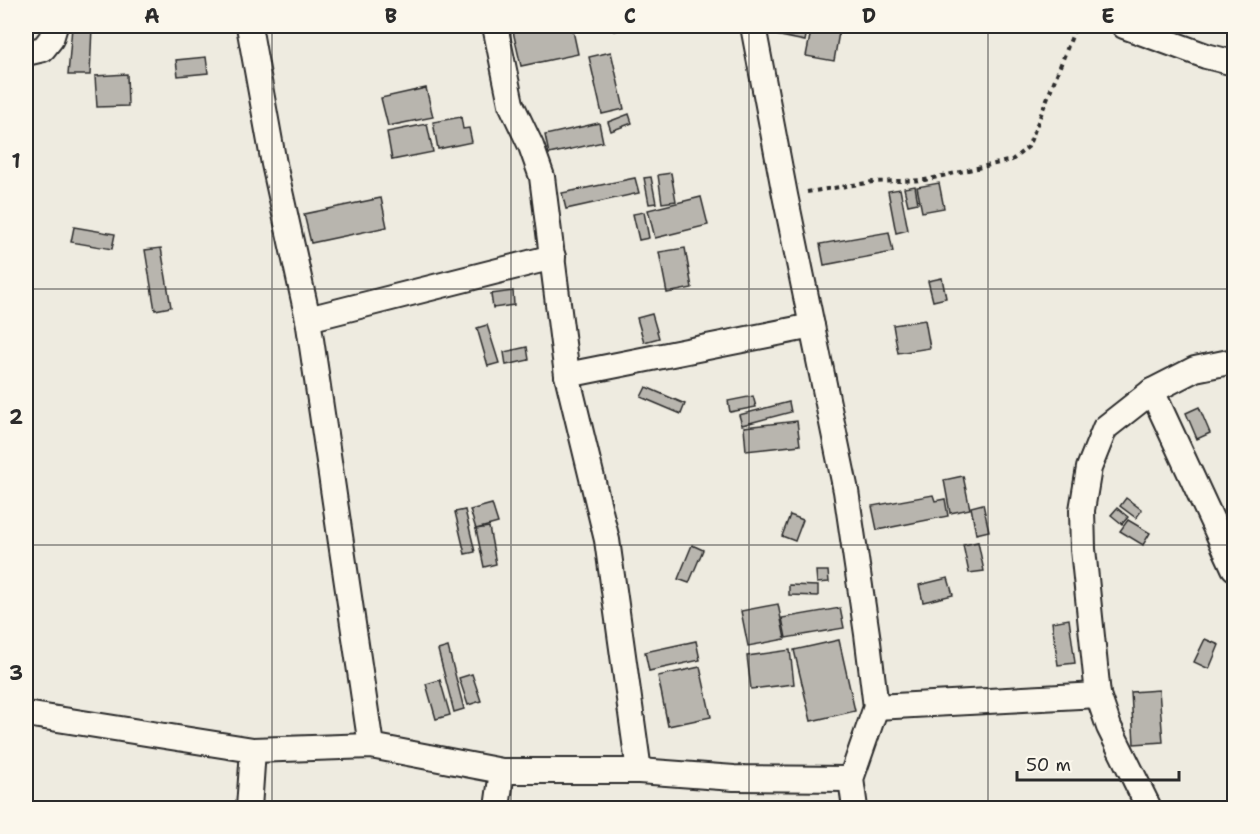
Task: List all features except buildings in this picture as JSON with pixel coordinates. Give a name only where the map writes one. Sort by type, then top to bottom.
[{"type":"street","points":[[26,53],[43,49],[51,39],[55,26]]},
{"type":"street","points":[[249,26],[274,164],[308,319],[371,746]]},
{"type":"street","points":[[495,26],[511,104],[531,146],[542,177],[567,375],[607,540],[639,771]]},
{"type":"street","points":[[753,26],[846,491],[876,706],[851,779],[855,808]]},
{"type":"street","points":[[1124,26],[1206,56],[1234,63]]},
{"type":"street","points":[[308,319],[553,257]]},
{"type":"street","points":[[567,375],[812,326]]},
{"type":"street","points":[[1148,808],[1109,727],[1098,695],[1083,549],[1082,510],[1089,468],[1105,428],[1152,391],[1195,369],[1234,361]]},
{"type":"street","points":[[1152,391],[1234,568]]},
{"type":"street","points":[[876,706],[1098,695]]},
{"type":"street","points":[[26,714],[253,750],[371,746],[502,771],[639,771],[734,778],[851,779]]},
{"type":"street","points":[[249,808],[253,750]]},
{"type":"street","points":[[497,808],[502,771]]},
{"type":"path","points":[[785,195],[873,182],[925,180],[1012,160],[1028,147],[1076,26]]}]
